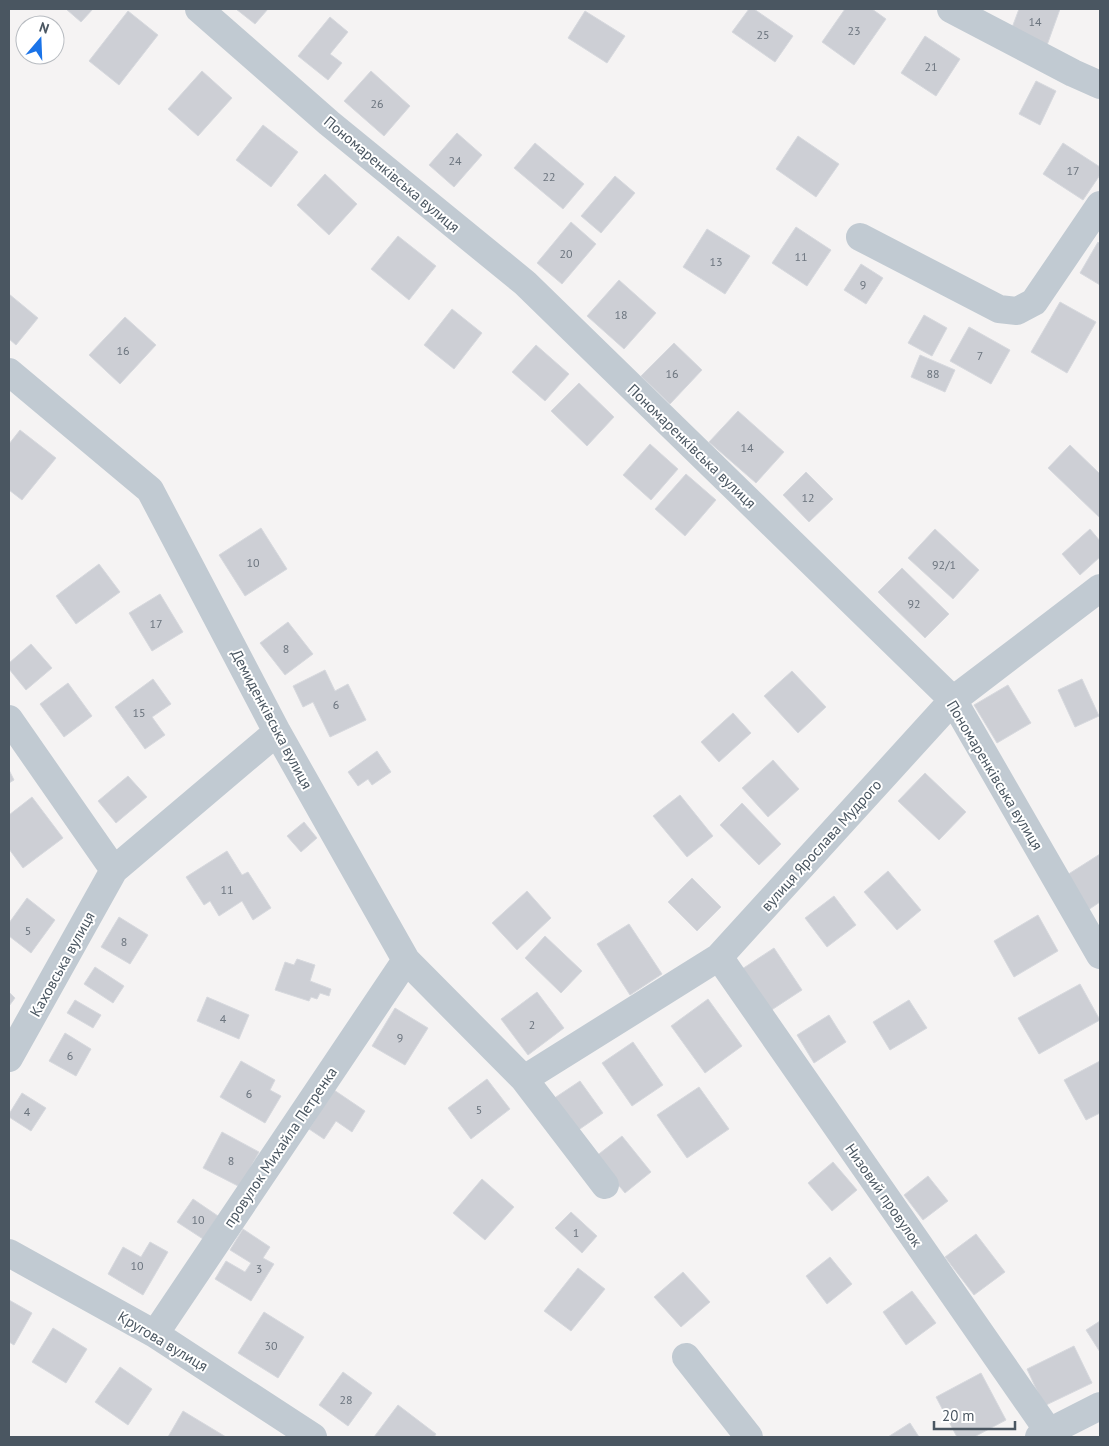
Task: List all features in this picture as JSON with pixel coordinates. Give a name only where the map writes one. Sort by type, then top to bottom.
[{"type":"street","name":"Пономаренківська вулиця","points":[[199,9],[330,123],[525,283],[953,700],[1100,955]]},
{"type":"street","points":[[951,9],[1072,73],[1100,85]]},
{"type":"street","points":[[860,236],[999,309],[1017,311],[1034,302],[1100,205]]},
{"type":"street","name":"Демиденківська вулиця","points":[[9,372],[150,490],[277,732],[406,960],[524,1079],[605,1185]]},
{"type":"street","name":"вулиця Ярослава Мудрого","points":[[524,1079],[719,957],[953,700],[1100,588]]},
{"type":"street","points":[[9,719],[114,870]]},
{"type":"street","name":"Каховська вулиця","points":[[9,1058],[114,870],[277,732]]},
{"type":"street","name":"Низовий провулок","points":[[719,957],[1044,1435]]},
{"type":"street","name":"провулок Михайла Петренка","points":[[155,1334],[406,960]]},
{"type":"street","name":"Кругова вулиця","points":[[9,1254],[155,1334],[313,1437]]},
{"type":"street","points":[[686,1357],[749,1437]]},
{"type":"street","points":[[1044,1435],[1100,1406]]},
{"type":"building","points":[[66,9],[93,9],[81,22]]},
{"type":"building","points":[[236,9],[268,9],[255,24]]},
{"type":"building","points":[[749,9],[754,9],[793,36],[775,62],[732,32]]},
{"type":"building","points":[[845,9],[872,9],[886,19],[854,65],[822,42]]},
{"type":"building","points":[[1019,9],[1060,9],[1046,48],[1010,33]]},
{"type":"building","points":[[128,11],[158,35],[119,85],[89,61]]},
{"type":"building","points":[[585,11],[625,36],[607,63],[568,38]]},
{"type":"building","points":[[330,17],[348,32],[330,54],[342,63],[328,80],[298,56]]},
{"type":"building","points":[[925,36],[960,59],[936,96],[901,73]]},
{"type":"building","points":[[202,71],[232,98],[198,136],[168,109]]},
{"type":"building","points":[[371,71],[410,106],[384,136],[344,101]]},
{"type":"building","points":[[1036,81],[1056,91],[1040,125],[1019,114]]},
{"type":"building","points":[[263,125],[298,152],[271,187],[236,160]]},
{"type":"building","points":[[457,133],[482,155],[454,187],[429,165]]},
{"type":"building","points":[[798,136],[839,164],[816,197],[776,169]]},
{"type":"building","points":[[535,143],[584,184],[563,209],[514,168]]},
{"type":"building","points":[[1063,143],[1100,167],[1100,175],[1083,200],[1043,174]]},
{"type":"building","points":[[325,174],[357,204],[329,235],[297,205]]},
{"type":"building","points":[[615,176],[635,193],[601,233],[581,216]]},
{"type":"building","points":[[571,222],[596,244],[562,284],[537,263]]},
{"type":"building","points":[[796,227],[831,250],[807,286],[772,263]]},
{"type":"building","points":[[707,229],[750,256],[725,294],[683,267]]},
{"type":"building","points":[[398,236],[436,266],[409,300],[371,269]]},
{"type":"building","points":[[1098,242],[1100,244],[1100,285],[1080,273]]},
{"type":"building","points":[[861,264],[883,278],[866,304],[844,290]]},
{"type":"building","points":[[619,280],[656,313],[624,349],[587,316]]},
{"type":"building","points":[[9,294],[38,318],[16,345],[9,339]]},
{"type":"building","points":[[1060,302],[1096,322],[1067,373],[1031,352]]},
{"type":"building","points":[[452,309],[482,333],[454,369],[424,345]]},
{"type":"building","points":[[924,315],[947,328],[932,356],[908,343]]},
{"type":"building","points":[[125,317],[156,345],[120,384],[89,355]]},
{"type":"building","points":[[969,327],[1010,350],[991,384],[950,361]]},
{"type":"building","points":[[674,343],[702,370],[670,404],[641,376]]},
{"type":"building","points":[[536,345],[569,374],[545,401],[512,372]]},
{"type":"building","points":[[920,355],[955,370],[945,392],[911,377]]},
{"type":"building","points":[[579,383],[614,417],[587,446],[551,411]]},
{"type":"building","points":[[738,411],[784,452],[756,483],[709,442]]},
{"type":"building","points":[[20,430],[56,458],[22,500],[9,490],[9,444]]},
{"type":"building","points":[[650,444],[678,469],[651,500],[623,475]]},
{"type":"building","points":[[1070,445],[1100,474],[1100,518],[1048,468]]},
{"type":"building","points":[[806,472],[833,499],[809,522],[783,495]]},
{"type":"building","points":[[686,474],[716,500],[685,536],[655,509]]},
{"type":"building","points":[[261,528],[287,569],[245,596],[219,555]]},
{"type":"building","points":[[935,529],[979,570],[953,599],[908,558]]},
{"type":"building","points":[[1090,529],[1100,541],[1100,557],[1080,575],[1062,554]]},
{"type":"building","points":[[99,564],[120,592],[76,624],[56,596]]},
{"type":"building","points":[[902,568],[949,614],[925,638],[878,592]]},
{"type":"building","points":[[160,594],[183,632],[152,651],[129,613]]},
{"type":"building","points":[[288,622],[313,654],[285,675],[260,643]]},
{"type":"building","points":[[31,644],[52,668],[26,690],[9,669],[9,663]]},
{"type":"building","points":[[325,670],[335,691],[348,684],[366,720],[330,737],[313,702],[303,707],[293,686]]},
{"type":"building","points":[[792,671],[826,707],[798,733],[764,696]]},
{"type":"building","points":[[153,679],[171,704],[152,717],[165,735],[145,749],[115,707]]},
{"type":"building","points":[[1082,679],[1099,716],[1075,727],[1058,690]]},
{"type":"building","points":[[68,683],[92,716],[64,737],[40,704]]},
{"type":"building","points":[[1008,685],[1031,723],[997,743],[974,705]]},
{"type":"building","points":[[733,713],[751,733],[719,762],[701,742]]},
{"type":"building","points":[[377,751],[391,772],[372,785],[368,779],[358,786],[348,772]]},
{"type":"building","points":[[773,760],[799,789],[768,817],[742,788]]},
{"type":"building","points":[[9,770],[14,780],[9,783]]},
{"type":"building","points":[[925,773],[966,812],[939,840],[898,801]]},
{"type":"building","points":[[128,776],[147,797],[116,823],[98,801]]},
{"type":"building","points":[[680,795],[713,836],[687,857],[653,816]]},
{"type":"building","points":[[32,797],[63,838],[23,868],[9,849],[9,815]]},
{"type":"building","points":[[742,803],[781,844],[759,865],[720,825]]},
{"type":"building","points":[[304,822],[317,838],[301,852],[287,836]]},
{"type":"building","points":[[227,851],[242,875],[248,872],[271,908],[253,920],[242,901],[219,916],[210,901],[204,905],[186,877]]},
{"type":"building","points":[[1100,854],[1100,902],[1088,910],[1067,875]]},
{"type":"building","points":[[888,871],[921,910],[897,930],[864,892]]},
{"type":"building","points":[[692,878],[721,907],[697,931],[668,902]]},
{"type":"building","points":[[527,891],[551,918],[517,950],[492,923]]},
{"type":"building","points":[[834,896],[856,925],[827,947],[805,918]]},
{"type":"building","points":[[27,898],[55,920],[31,953],[9,936],[9,923]]},
{"type":"building","points":[[1038,915],[1058,951],[1014,977],[994,941]]},
{"type":"building","points":[[119,917],[148,935],[130,964],[101,947]]},
{"type":"building","points":[[629,924],[662,974],[630,995],[597,944]]},
{"type":"building","points":[[545,936],[582,971],[561,993],[525,958]]},
{"type":"building","points":[[774,948],[802,990],[767,1013],[739,971]]},
{"type":"building","points":[[297,959],[315,965],[310,981],[331,989],[329,996],[320,993],[317,999],[311,997],[309,1001],[275,990],[285,962],[294,965]]},
{"type":"building","points":[[95,967],[124,986],[113,1003],[84,984]]},
{"type":"building","points":[[1080,984],[1100,1020],[1039,1054],[1018,1018]]},
{"type":"building","points":[[9,992],[15,998],[9,1006]]},
{"type":"building","points":[[537,992],[564,1028],[528,1055],[501,1019]]},
{"type":"building","points":[[207,997],[249,1015],[239,1039],[197,1021]]},
{"type":"building","points":[[708,999],[742,1046],[705,1073],[671,1026]]},
{"type":"building","points":[[75,1000],[101,1015],[93,1028],[67,1013]]},
{"type":"building","points":[[909,1000],[927,1028],[890,1050],[873,1022]]},
{"type":"building","points":[[395,1008],[428,1028],[405,1065],[372,1046]]},
{"type":"building","points":[[829,1015],[846,1042],[814,1063],[797,1035]]},
{"type":"building","points":[[65,1033],[91,1049],[76,1076],[49,1061]]},
{"type":"building","points":[[633,1042],[663,1085],[632,1106],[602,1063]]},
{"type":"building","points":[[241,1061],[275,1080],[270,1090],[281,1096],[265,1123],[220,1097]]},
{"type":"building","points":[[1100,1061],[1100,1113],[1086,1120],[1064,1080]]},
{"type":"building","points":[[487,1079],[510,1109],[471,1139],[448,1108]]},
{"type":"building","points":[[580,1081],[603,1113],[577,1131],[553,1099]]},
{"type":"building","points":[[699,1087],[729,1129],[687,1158],[657,1115]]},
{"type":"building","points":[[334,1090],[365,1111],[352,1132],[336,1121],[324,1139],[309,1129]]},
{"type":"building","points":[[22,1093],[46,1108],[31,1131],[9,1117]]},
{"type":"building","points":[[222,1132],[259,1152],[240,1187],[203,1168]]},
{"type":"building","points":[[622,1136],[651,1172],[625,1193],[595,1157]]},
{"type":"building","points":[[833,1162],[857,1190],[832,1211],[808,1183]]},
{"type":"building","points":[[928,1176],[948,1201],[923,1220],[904,1195]]},
{"type":"building","points":[[482,1179],[514,1207],[485,1240],[453,1213]]},
{"type":"building","points":[[193,1199],[218,1216],[203,1239],[177,1222]]},
{"type":"building","points":[[571,1212],[597,1236],[582,1253],[555,1228]]},
{"type":"building","points":[[243,1229],[270,1247],[263,1258],[274,1264],[251,1301],[215,1279],[226,1261],[245,1272],[251,1263],[230,1250]]},
{"type":"building","points":[[976,1234],[1005,1272],[974,1295],[945,1257]]},
{"type":"building","points":[[150,1242],[168,1252],[143,1295],[108,1274],[123,1247],[141,1257]]},
{"type":"building","points":[[830,1257],[852,1284],[827,1304],[806,1276]]},
{"type":"building","points":[[578,1268],[605,1289],[571,1331],[544,1311]]},
{"type":"building","points":[[683,1272],[710,1302],[681,1327],[654,1297]]},
{"type":"building","points":[[912,1291],[936,1323],[906,1345],[883,1312]]},
{"type":"building","points":[[9,1300],[32,1313],[14,1345],[9,1342]]},
{"type":"building","points":[[264,1312],[304,1337],[278,1378],[238,1353]]},
{"type":"building","points":[[1100,1321],[1100,1352],[1086,1330]]},
{"type":"building","points":[[53,1328],[87,1349],[66,1383],[32,1362]]},
{"type":"building","points":[[1074,1346],[1092,1383],[1044,1406],[1027,1369]]},
{"type":"building","points":[[120,1367],[152,1389],[128,1425],[95,1402]]},
{"type":"building","points":[[343,1372],[372,1393],[348,1426],[319,1405]]},
{"type":"building","points":[[981,1373],[1006,1420],[974,1437],[957,1437],[936,1397]]},
{"type":"building","points":[[398,1405],[436,1434],[434,1437],[374,1437]]},
{"type":"building","points":[[183,1411],[226,1437],[168,1437]]},
{"type":"building","points":[[910,1423],[919,1437],[888,1437]]}]
